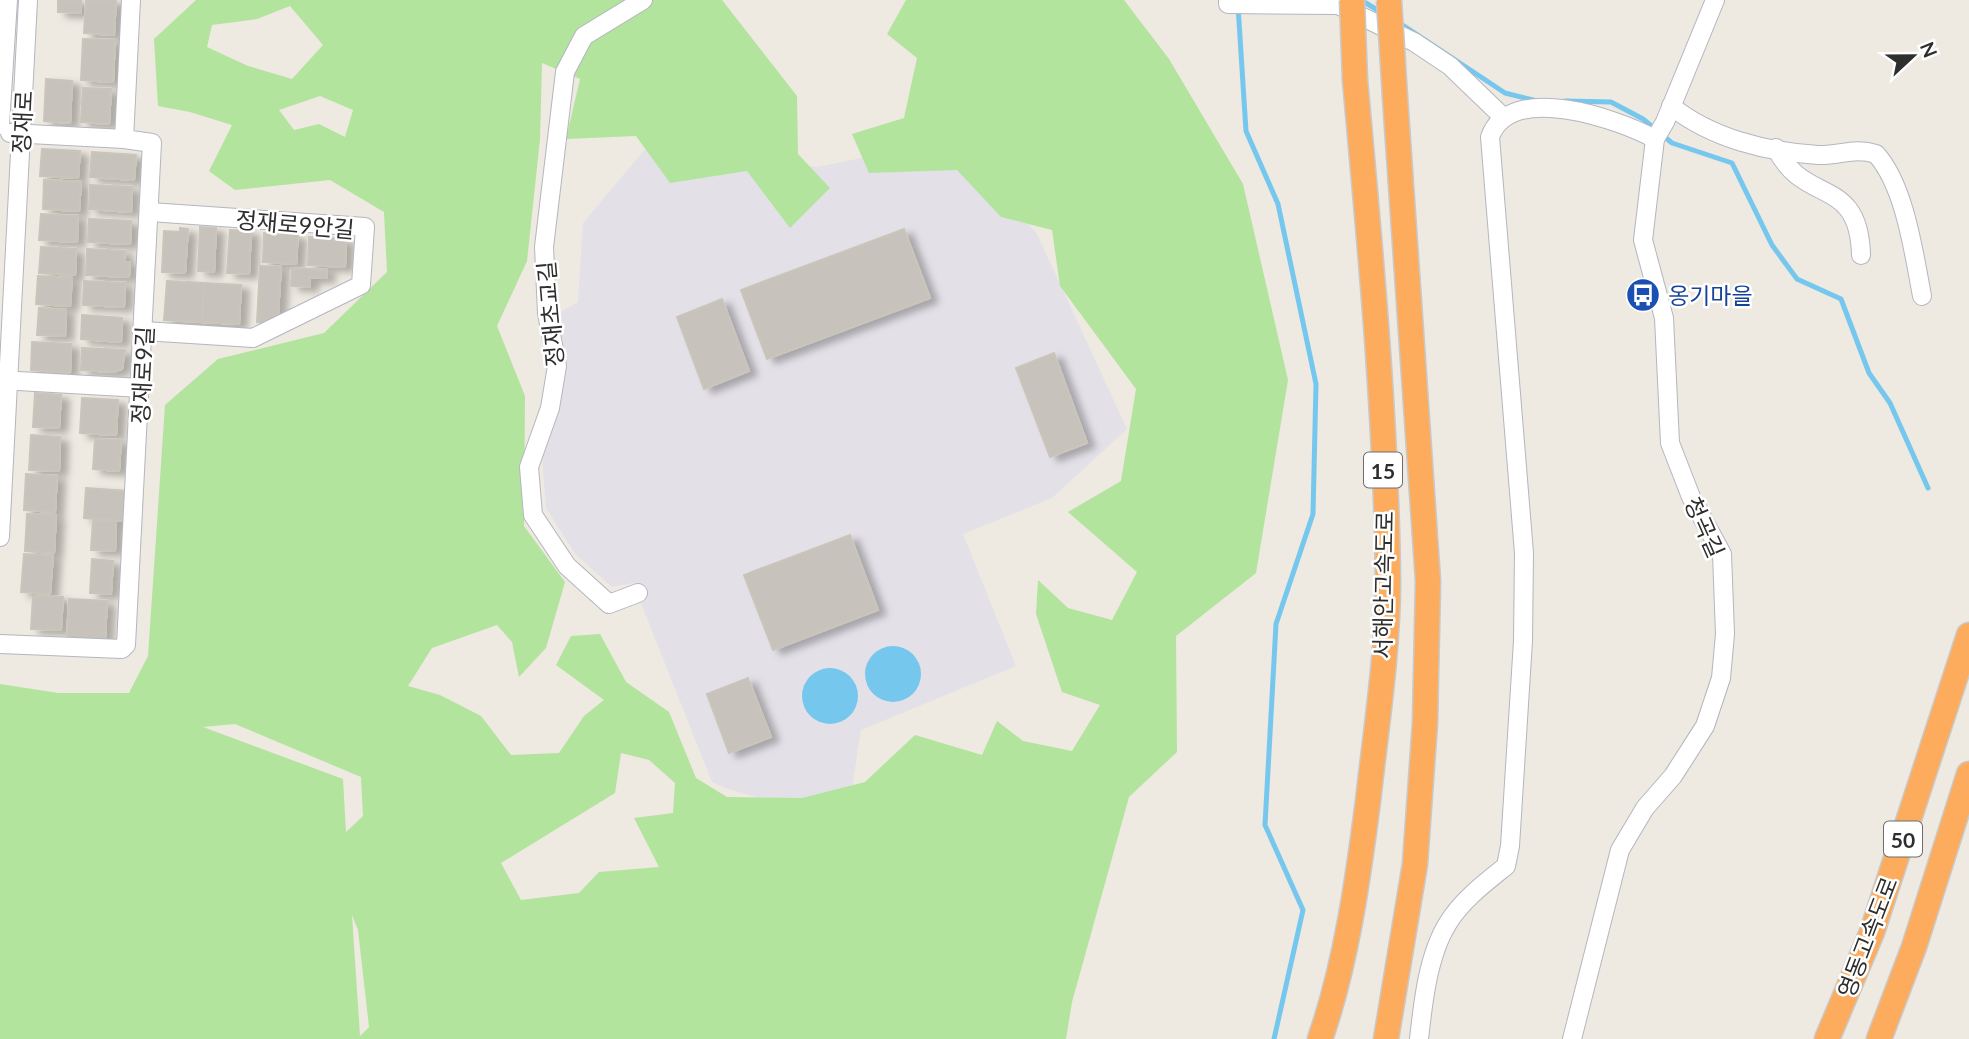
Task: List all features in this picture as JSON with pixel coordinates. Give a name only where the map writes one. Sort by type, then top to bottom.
[{"type":"highway","name":"서해안고속도로","points":[[1320,1039],[1345,939],[1361,859],[1377,722],[1388,583],[1378,339],[1355,79],[1352,0]]},
{"type":"highway","name":"서해안고속도로","points":[[1386,1039],[1415,864],[1425,723],[1427,580],[1389,0]]},
{"type":"highway","name":"영동고속도로","points":[[1826,1039],[1872,932],[1969,635]]},
{"type":"highway","name":"영동고속도로","points":[[1880,1039],[1914,947],[1969,774]]},
{"type":"street","name":"정재로","points":[[0,125],[8,0]]},
{"type":"street","name":"정재로","points":[[0,537],[5,381],[28,0]]},
{"type":"street","points":[[0,132],[124,139],[131,0]]},
{"type":"street","name":"정재초교길","points":[[638,593],[609,604],[567,566],[533,515],[529,467],[550,408],[557,366],[547,313],[544,247],[565,72],[584,36],[643,0]]},
{"type":"street","name":"청곡길","points":[[1572,1039],[1620,849],[1645,808],[1673,776],[1705,726],[1721,678],[1726,634],[1722,554],[1691,497],[1670,443],[1664,318],[1643,240],[1654,139],[1671,106],[1715,0]]},
{"type":"street","points":[[1228,2],[1338,5],[1414,43],[1441,60],[1503,117]]},
{"type":"street","points":[[1671,106],[1709,132],[1776,148],[1817,155],[1854,149],[1876,154],[1885,167],[1905,213],[1922,296]]},
{"type":"street","points":[[1419,1039],[1435,952],[1447,923],[1464,901],[1506,866],[1510,846],[1523,641],[1524,553],[1490,137],[1494,126],[1503,117],[1541,108],[1587,111],[1654,139]]},
{"type":"street","name":"정재로9길","points":[[0,644],[122,649],[126,645],[152,143],[124,139]]},
{"type":"street","points":[[1776,148],[1790,171],[1801,180],[1840,198],[1847,206],[1859,228],[1861,255]]},
{"type":"street","name":"정재로9안길","points":[[144,331],[253,338],[361,285],[365,227],[150,212]]},
{"type":"street","points":[[5,381],[141,388]]},
{"type":"shaded area","points":[[657,135],[773,165],[818,167],[885,153],[983,173],[1037,234],[1127,429],[1052,498],[963,534],[1016,666],[861,730],[852,787],[786,806],[712,782],[633,583],[612,587],[576,555],[546,508],[542,458],[566,376],[559,313],[578,302],[583,223]]},
{"type":"green space","points":[[196,0],[722,0],[797,96],[798,154],[830,188],[790,228],[747,171],[670,183],[636,136],[566,139],[580,79],[542,63],[540,139],[527,261],[497,326],[525,396],[524,526],[565,582],[546,648],[519,677],[512,642],[497,625],[432,648],[408,686],[440,695],[481,716],[511,755],[559,753],[584,716],[604,700],[556,665],[571,636],[600,634],[626,682],[669,712],[696,778],[727,797],[802,798],[865,782],[915,735],[982,755],[997,721],[1023,741],[1072,751],[1100,705],[1062,692],[1036,614],[1038,580],[1068,608],[1112,620],[1137,572],[1068,512],[1121,481],[1136,389],[1060,286],[1052,230],[1001,217],[957,170],[869,173],[852,134],[904,118],[917,58],[887,34],[906,0],[1124,0],[1169,59],[1243,184],[1288,380],[1256,573],[1176,636],[1177,752],[1129,797],[1072,1002],[1066,1039],[0,1039],[0,684],[58,693],[129,693],[148,656],[165,405],[218,359],[324,333],[387,272],[384,212],[330,180],[235,190],[209,171],[232,125],[190,112],[158,106],[154,39]],"holes":[[[290,6],[323,45],[292,79],[248,66],[207,47],[212,25],[257,19]],[[320,96],[353,110],[345,137],[319,124],[294,130],[279,110]],[[235,724],[361,777],[363,816],[346,832],[343,779],[203,727]],[[621,753],[649,760],[675,783],[673,813],[634,818],[659,867],[599,872],[579,893],[521,900],[501,863],[615,793]],[[352,915],[358,930],[369,1027],[360,1036]]]},
{"type":"water","points":[[887,646],[899,646],[909,650],[917,658],[921,674],[917,690],[909,698],[899,702],[887,702],[877,698],[869,690],[865,680],[865,668],[869,658],[877,650]]},
{"type":"water","points":[[824,668],[836,668],[846,672],[854,680],[858,696],[854,712],[846,720],[836,724],[824,724],[814,720],[806,712],[802,702],[802,690],[806,680],[814,672]]},
{"type":"building","points":[[58,0],[81,0],[81,13],[58,12]]},
{"type":"building","points":[[86,0],[116,0],[114,35],[84,33]]},
{"type":"building","points":[[83,39],[115,40],[113,82],[81,80]]},
{"type":"building","points":[[46,79],[72,81],[70,123],[44,121]]},
{"type":"building","points":[[83,88],[111,89],[109,124],[81,122]]},
{"type":"building","points":[[42,149],[80,151],[78,178],[40,176]]},
{"type":"building","points":[[92,152],[136,155],[134,180],[90,177]]},
{"type":"building","points":[[44,180],[81,182],[79,211],[43,209]]},
{"type":"building","points":[[90,185],[132,187],[131,212],[89,209]]},
{"type":"building","points":[[41,214],[78,216],[77,242],[39,240]]},
{"type":"building","points":[[89,219],[131,221],[130,244],[88,242]]},
{"type":"building","points":[[200,227],[216,228],[214,272],[198,271]]},
{"type":"building","points":[[180,228],[188,229],[185,273],[162,272],[164,231],[180,232]]},
{"type":"building","points":[[904,229],[930,298],[767,359],[741,290]]},
{"type":"building","points":[[230,230],[251,231],[249,274],[227,273]]},
{"type":"building","points":[[264,233],[298,235],[296,264],[263,262]]},
{"type":"building","points":[[309,237],[346,239],[345,267],[308,265]]},
{"type":"building","points":[[41,247],[76,249],[75,275],[39,273]]},
{"type":"building","points":[[87,249],[125,251],[124,262],[130,262],[129,277],[86,275]]},
{"type":"building","points":[[260,266],[281,267],[278,315],[268,323],[257,322]]},
{"type":"building","points":[[292,268],[327,270],[327,278],[310,278],[310,287],[291,286]]},
{"type":"building","points":[[38,276],[72,278],[70,306],[36,304]]},
{"type":"building","points":[[84,281],[125,283],[124,307],[83,305]]},
{"type":"building","points":[[167,281],[204,283],[202,322],[164,320]]},
{"type":"building","points":[[204,283],[241,285],[239,324],[202,322]]},
{"type":"building","points":[[722,299],[749,371],[704,389],[677,317]]},
{"type":"building","points":[[39,308],[66,310],[65,336],[37,335]]},
{"type":"building","points":[[82,315],[122,318],[121,342],[81,339]]},
{"type":"building","points":[[32,342],[71,344],[70,373],[31,370]]},
{"type":"building","points":[[82,348],[125,350],[122,369],[113,372],[81,370]]},
{"type":"building","points":[[1054,353],[1087,443],[1050,457],[1016,368]]},
{"type":"building","points":[[35,393],[61,395],[59,428],[33,427]]},
{"type":"building","points":[[82,398],[118,400],[116,435],[80,433]]},
{"type":"building","points":[[31,435],[60,437],[59,471],[29,470]]},
{"type":"building","points":[[95,439],[121,440],[119,471],[93,469]]},
{"type":"building","points":[[26,474],[57,476],[55,512],[24,510]]},
{"type":"building","points":[[86,488],[127,491],[125,521],[84,518]]},
{"type":"building","points":[[27,514],[56,515],[54,553],[25,551]]},
{"type":"building","points":[[93,520],[116,521],[115,551],[91,550]]},
{"type":"building","points":[[850,535],[878,610],[773,650],[744,575]]},
{"type":"building","points":[[24,554],[53,556],[50,594],[21,592]]},
{"type":"building","points":[[92,559],[113,561],[111,594],[90,593]]},
{"type":"building","points":[[33,596],[63,597],[61,630],[31,629]]},
{"type":"building","points":[[69,599],[107,601],[105,639],[67,637]]},
{"type":"building","points":[[748,678],[771,737],[729,753],[707,694]]},
{"type":"waterway","points":[[1361,0],[1384,14]]},
{"type":"waterway","points":[[1238,6],[1246,131],[1278,204],[1316,384],[1313,514],[1276,624],[1265,825],[1303,910],[1274,1039]]},
{"type":"waterway","points":[[1398,22],[1505,93],[1537,101]]},
{"type":"waterway","points":[[1565,101],[1611,102],[1643,119],[1672,143],[1732,163],[1772,245],[1797,279],[1841,299],[1869,373],[1890,403],[1928,488]]},
{"type":"place","name":"옹기마을","points":[[1643,295]]}]
